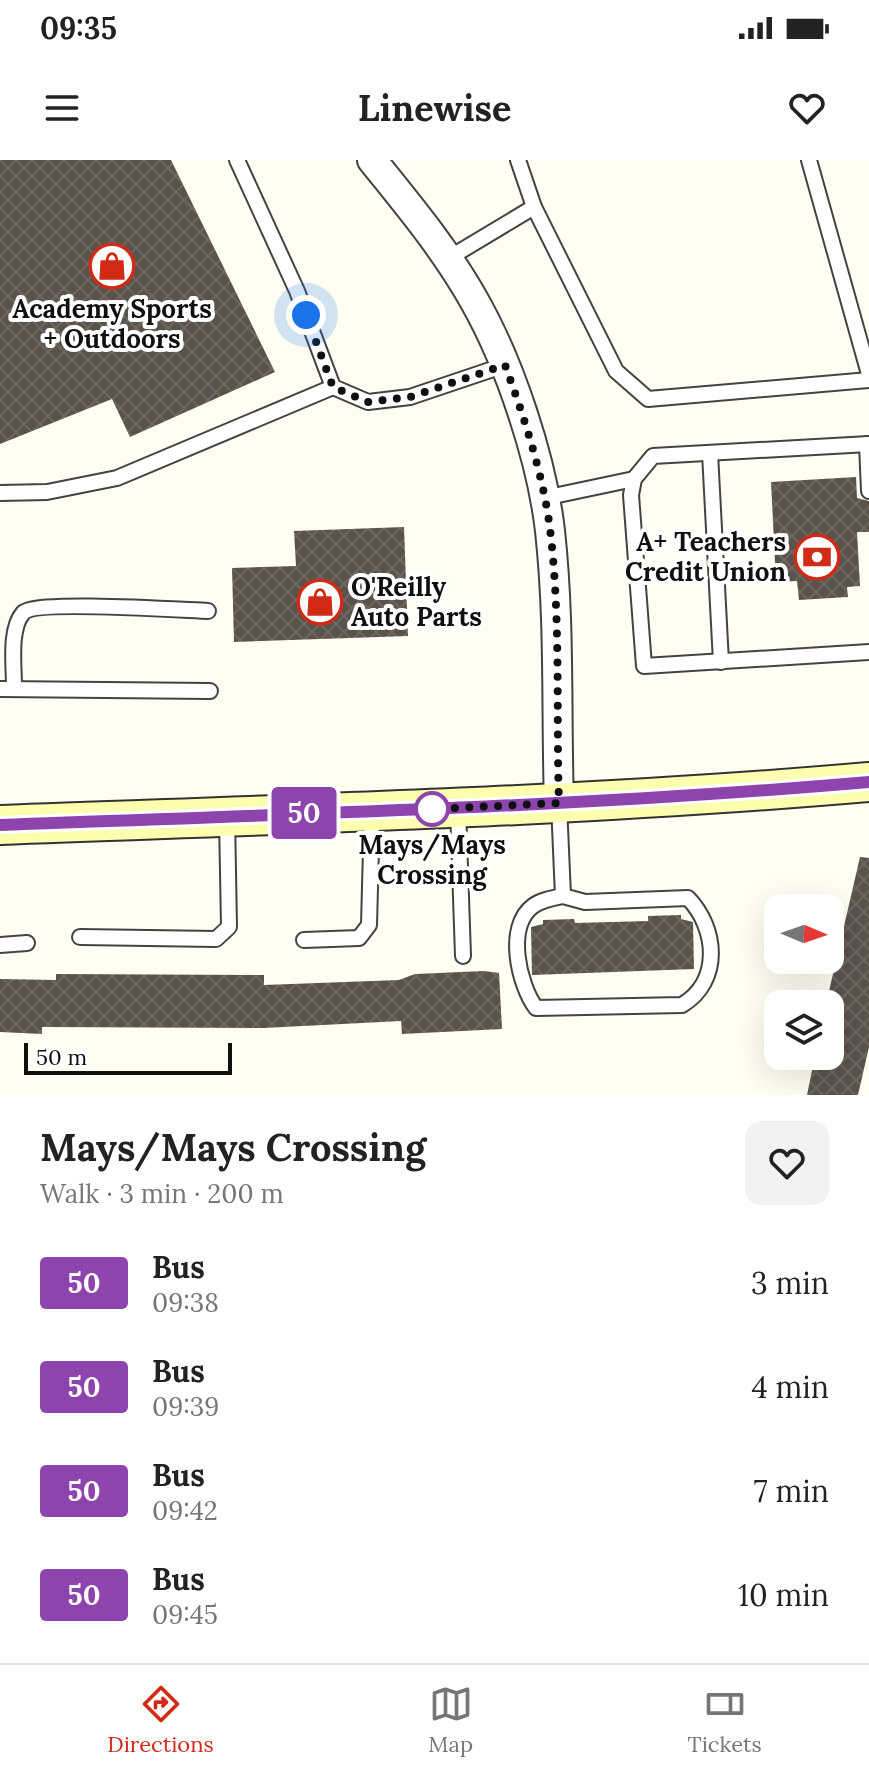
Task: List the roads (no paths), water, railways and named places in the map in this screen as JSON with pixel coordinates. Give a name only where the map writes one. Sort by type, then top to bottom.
[{"type":"main road","points":[[0,825],[458,809],[869,782]]},
{"type":"street","points":[[372,160],[449,258],[476,302],[505,365],[544,498],[550,530],[556,634],[559,803]]},
{"type":"lane","points":[[237,160],[297,291],[333,387]]},
{"type":"lane","points":[[518,160],[534,207],[616,371],[648,399],[869,377],[809,160]]},
{"type":"lane","points":[[449,258],[534,207]]},
{"type":"lane","points":[[0,493],[47,492],[117,478],[333,387],[368,402],[396,398],[505,365]]},
{"type":"lane","points":[[869,491],[868,444],[653,456],[634,479],[631,495],[644,666],[869,652]]},
{"type":"lane","points":[[710,453],[721,662]]},
{"type":"lane","points":[[544,498],[634,479]]},
{"type":"lane","points":[[208,611],[53,606],[27,609],[20,615],[7,688],[31,691],[210,691]]},
{"type":"lane","points":[[559,803],[563,896]]},
{"type":"lane","points":[[458,809],[463,956]]},
{"type":"lane","points":[[304,940],[359,938],[369,925],[372,811]]},
{"type":"lane","points":[[80,937],[216,939],[229,927],[227,816]]},
{"type":"lane","points":[[563,896],[585,902],[688,898],[703,913],[712,947],[703,984],[694,997],[682,1005],[536,1008],[527,996],[518,955],[522,922],[531,907],[563,896]]},
{"type":"lane","points":[[0,945],[27,943]]},
{"type":"place","name":"Academy Sports + Outdoors","points":[[112,266]]},
{"type":"place","name":"A+ Teachers Credit Union","points":[[817,557]]},
{"type":"place","name":"O'Reilly Auto Parts","points":[[320,602]]},
{"type":"place","name":"Mays/Mays Crossing","points":[[432,809]]}]
